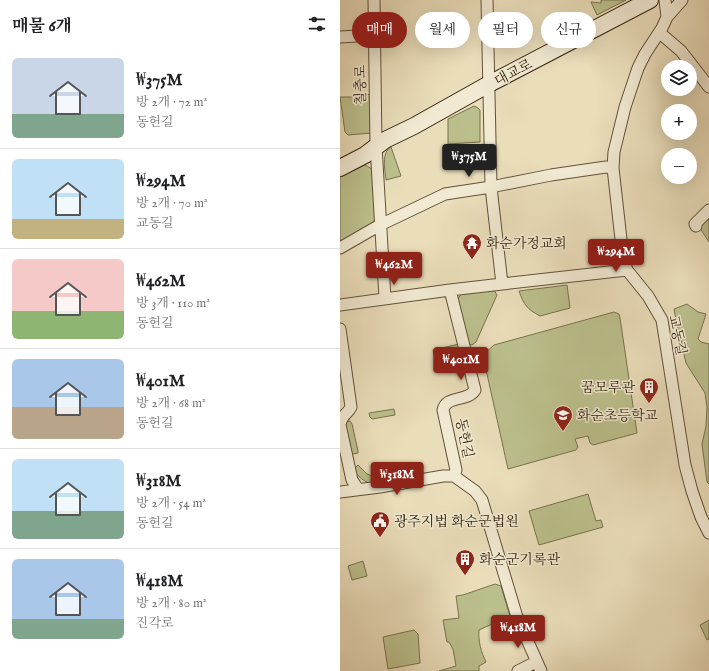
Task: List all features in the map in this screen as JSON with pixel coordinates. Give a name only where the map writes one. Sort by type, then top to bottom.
[{"type":"street","name":"칠충로","points":[[374,0],[374,12]]},
{"type":"street","points":[[486,0],[491,187],[502,284]]},
{"type":"street","name":"대교로","points":[[340,168],[365,155],[384,140],[414,126],[489,84],[650,0]]},
{"type":"street","points":[[664,0],[668,16]]},
{"type":"street","name":"교동길","points":[[682,0],[668,16],[660,33],[645,54],[638,68],[614,152],[613,168],[623,257],[627,270],[648,296],[662,320],[685,465],[701,517],[709,533]]},
{"type":"street","points":[[660,33],[681,51],[709,87]]},
{"type":"street","points":[[340,37],[352,36]]},
{"type":"street","name":"칠충로","points":[[374,48],[376,146]]},
{"type":"street","points":[[376,146],[385,298]]},
{"type":"street","points":[[340,248],[380,225],[445,194],[558,174],[606,167],[613,168]]},
{"type":"street","points":[[696,226],[695,224],[709,210]]},
{"type":"street","points":[[340,305],[450,290],[627,270]]},
{"type":"street","name":"동헌길","points":[[450,290],[475,390],[472,394],[448,402],[444,406],[443,410],[456,470],[454,476],[475,491],[482,500],[517,617],[539,666]]},
{"type":"street","points":[[340,329],[351,406],[350,410],[342,416],[340,425],[352,480],[358,489]]},
{"type":"street","points":[[340,492],[443,476],[454,476]]},
{"type":"street","points":[[518,671],[539,666]]},
{"type":"green space","points":[[601,0],[626,0],[597,15],[591,2],[601,3]]},
{"type":"green space","points":[[372,94],[372,133],[348,135],[345,132],[340,97]]},
{"type":"green space","points":[[474,106],[480,110],[480,142],[448,144],[448,119]]},
{"type":"green space","points":[[391,147],[401,176],[386,180],[385,157],[388,149]]},
{"type":"green space","points":[[365,165],[372,169],[375,219],[370,227],[340,241],[340,176]]},
{"type":"green space","points":[[709,214],[709,242],[698,225]]},
{"type":"green space","points":[[567,285],[570,308],[540,316],[526,306],[519,291]]},
{"type":"green space","points":[[494,290],[497,295],[476,342],[472,345],[469,344],[458,299],[461,294]]},
{"type":"green space","points":[[687,304],[698,312],[706,314],[698,339],[701,342],[709,344],[709,484],[707,482],[702,444],[706,426],[707,407],[705,393],[686,363],[674,309]]},
{"type":"green space","points":[[614,312],[619,314],[620,318],[637,433],[593,445],[590,443],[588,436],[575,439],[578,447],[576,450],[508,469],[483,356],[484,354],[494,345]]},
{"type":"green space","points":[[459,344],[463,361],[437,367],[433,350]]},
{"type":"green space","points":[[394,409],[395,415],[372,419],[369,413]]},
{"type":"green space","points":[[350,421],[358,451],[358,453],[353,454],[350,452],[344,427],[346,422]]},
{"type":"green space","points":[[358,465],[367,474],[372,476],[372,484],[359,477],[354,469]]},
{"type":"green space","points":[[588,494],[596,521],[601,520],[603,527],[539,545],[529,511]]},
{"type":"green space","points":[[363,561],[367,576],[352,580],[348,566]]},
{"type":"green space","points":[[495,584],[501,586],[510,616],[479,630],[480,646],[486,662],[479,666],[479,671],[439,671],[456,666],[453,649],[449,642],[447,642],[443,620],[459,618],[456,596]]},
{"type":"green space","points":[[709,620],[709,639],[707,640],[700,625]]},
{"type":"green space","points":[[414,630],[418,634],[420,663],[388,669],[383,637]]},
{"type":"place","name":"화순가정교회","points":[[472,260]]},
{"type":"place","name":"꿈모루관","points":[[649,404]]},
{"type":"place","name":"화순초등학교","points":[[563,432]]},
{"type":"place","name":"광주지법 화순군법원","points":[[380,538]]},
{"type":"place","name":"화순군기록관","points":[[465,576]]}]
